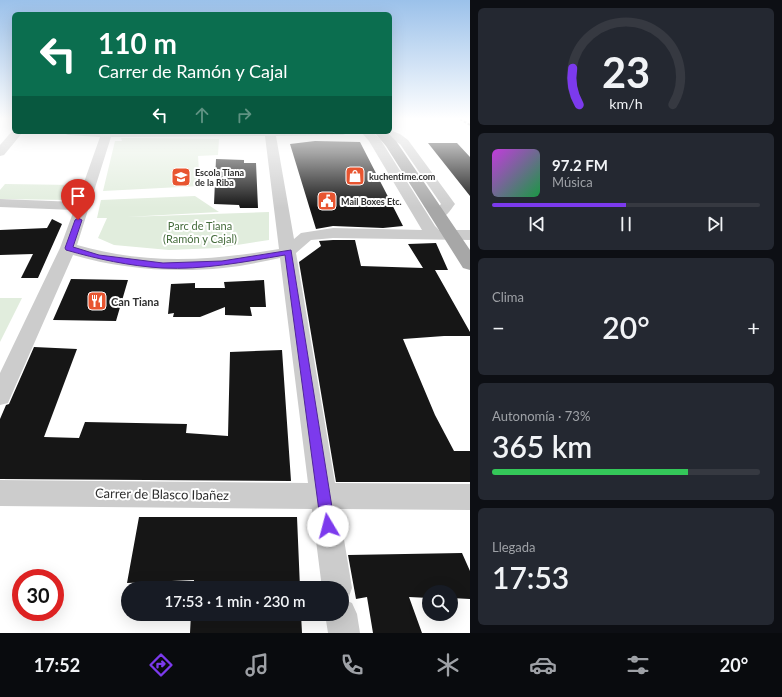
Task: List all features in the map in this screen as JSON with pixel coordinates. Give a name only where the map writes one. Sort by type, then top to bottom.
[{"type":"main road","points":[[394,149],[438,214],[442,234],[470,264]]},
{"type":"street","points":[[0,396],[68,248],[102,149]]},
{"type":"street","points":[[273,149],[336,581]]},
{"type":"street","points":[[380,149],[429,229],[442,234]]},
{"type":"street","points":[[409,149],[448,204],[438,214]]},
{"type":"street","points":[[0,203],[83,206]]},
{"type":"street","points":[[68,248],[98,257],[163,265],[222,263],[288,252],[306,236],[332,233],[470,235]]},
{"type":"street","name":"Carrer de Blasco Ibañez","points":[[0,493],[470,497]]},
{"type":"street","points":[[342,621],[344,633]]},
{"type":"green space","points":[[113,149],[218,149],[218,155],[198,156],[200,186],[103,191]]},
{"type":"green space","points":[[5,184],[74,185],[70,200],[0,199],[0,190]]},
{"type":"green space","name":"Parc de Tiana (Ramón y Cajal)","points":[[195,196],[219,212],[126,217],[269,212],[269,240],[218,248],[169,250],[114,245],[98,238],[107,218],[97,218],[101,200]]},
{"type":"green space","points":[[0,298],[22,298],[0,342]]},
{"type":"building","points":[[291,149],[363,149],[403,226],[383,228],[333,226],[316,229]]},
{"type":"building","points":[[432,149],[462,149],[470,157],[470,196]]},
{"type":"building","points":[[216,159],[244,160],[244,163],[256,163],[258,208],[240,208],[239,205],[214,204]]},
{"type":"building","points":[[52,219],[62,224],[38,278],[21,278],[33,254],[0,255],[0,230],[47,228]]},
{"type":"building","points":[[355,240],[361,266],[423,268],[408,244],[436,243],[448,270],[435,270],[470,332],[470,336],[403,339],[435,415],[454,451],[470,451],[470,482],[336,482],[299,262],[321,246],[319,241]]},
{"type":"building","points":[[71,279],[128,280],[116,321],[53,320]]},
{"type":"building","points":[[264,280],[266,307],[250,307],[252,316],[225,315],[225,307],[200,317],[173,317],[174,313],[168,314],[171,284],[195,283],[195,288],[225,288],[224,282]]},
{"type":"building","points":[[34,347],[77,349],[44,437],[79,438],[85,422],[187,424],[186,433],[228,436],[230,352],[282,350],[291,481],[0,479],[0,419],[6,405],[9,404]]},
{"type":"building","points":[[139,517],[297,517],[300,581],[127,581]]},
{"type":"building","points":[[462,553],[470,571],[470,599],[458,598],[458,585],[422,585],[422,598],[409,597],[422,633],[373,633],[367,597],[356,599],[348,555]]},
{"type":"building","points":[[191,621],[301,621],[302,633],[190,633]]},
{"type":"place","name":"kuchentime.com","points":[[355,176]]},
{"type":"place","name":"Escola Tiana de la Riba","points":[[181,177]]},
{"type":"place","name":"Mail Boxes Etc.","points":[[327,201]]},
{"type":"place","name":"Can Tiana","points":[[97,301]]},
{"type":"route","points":[[78,220],[68,248],[98,257],[163,265],[222,263],[288,252],[328,526]]}]
